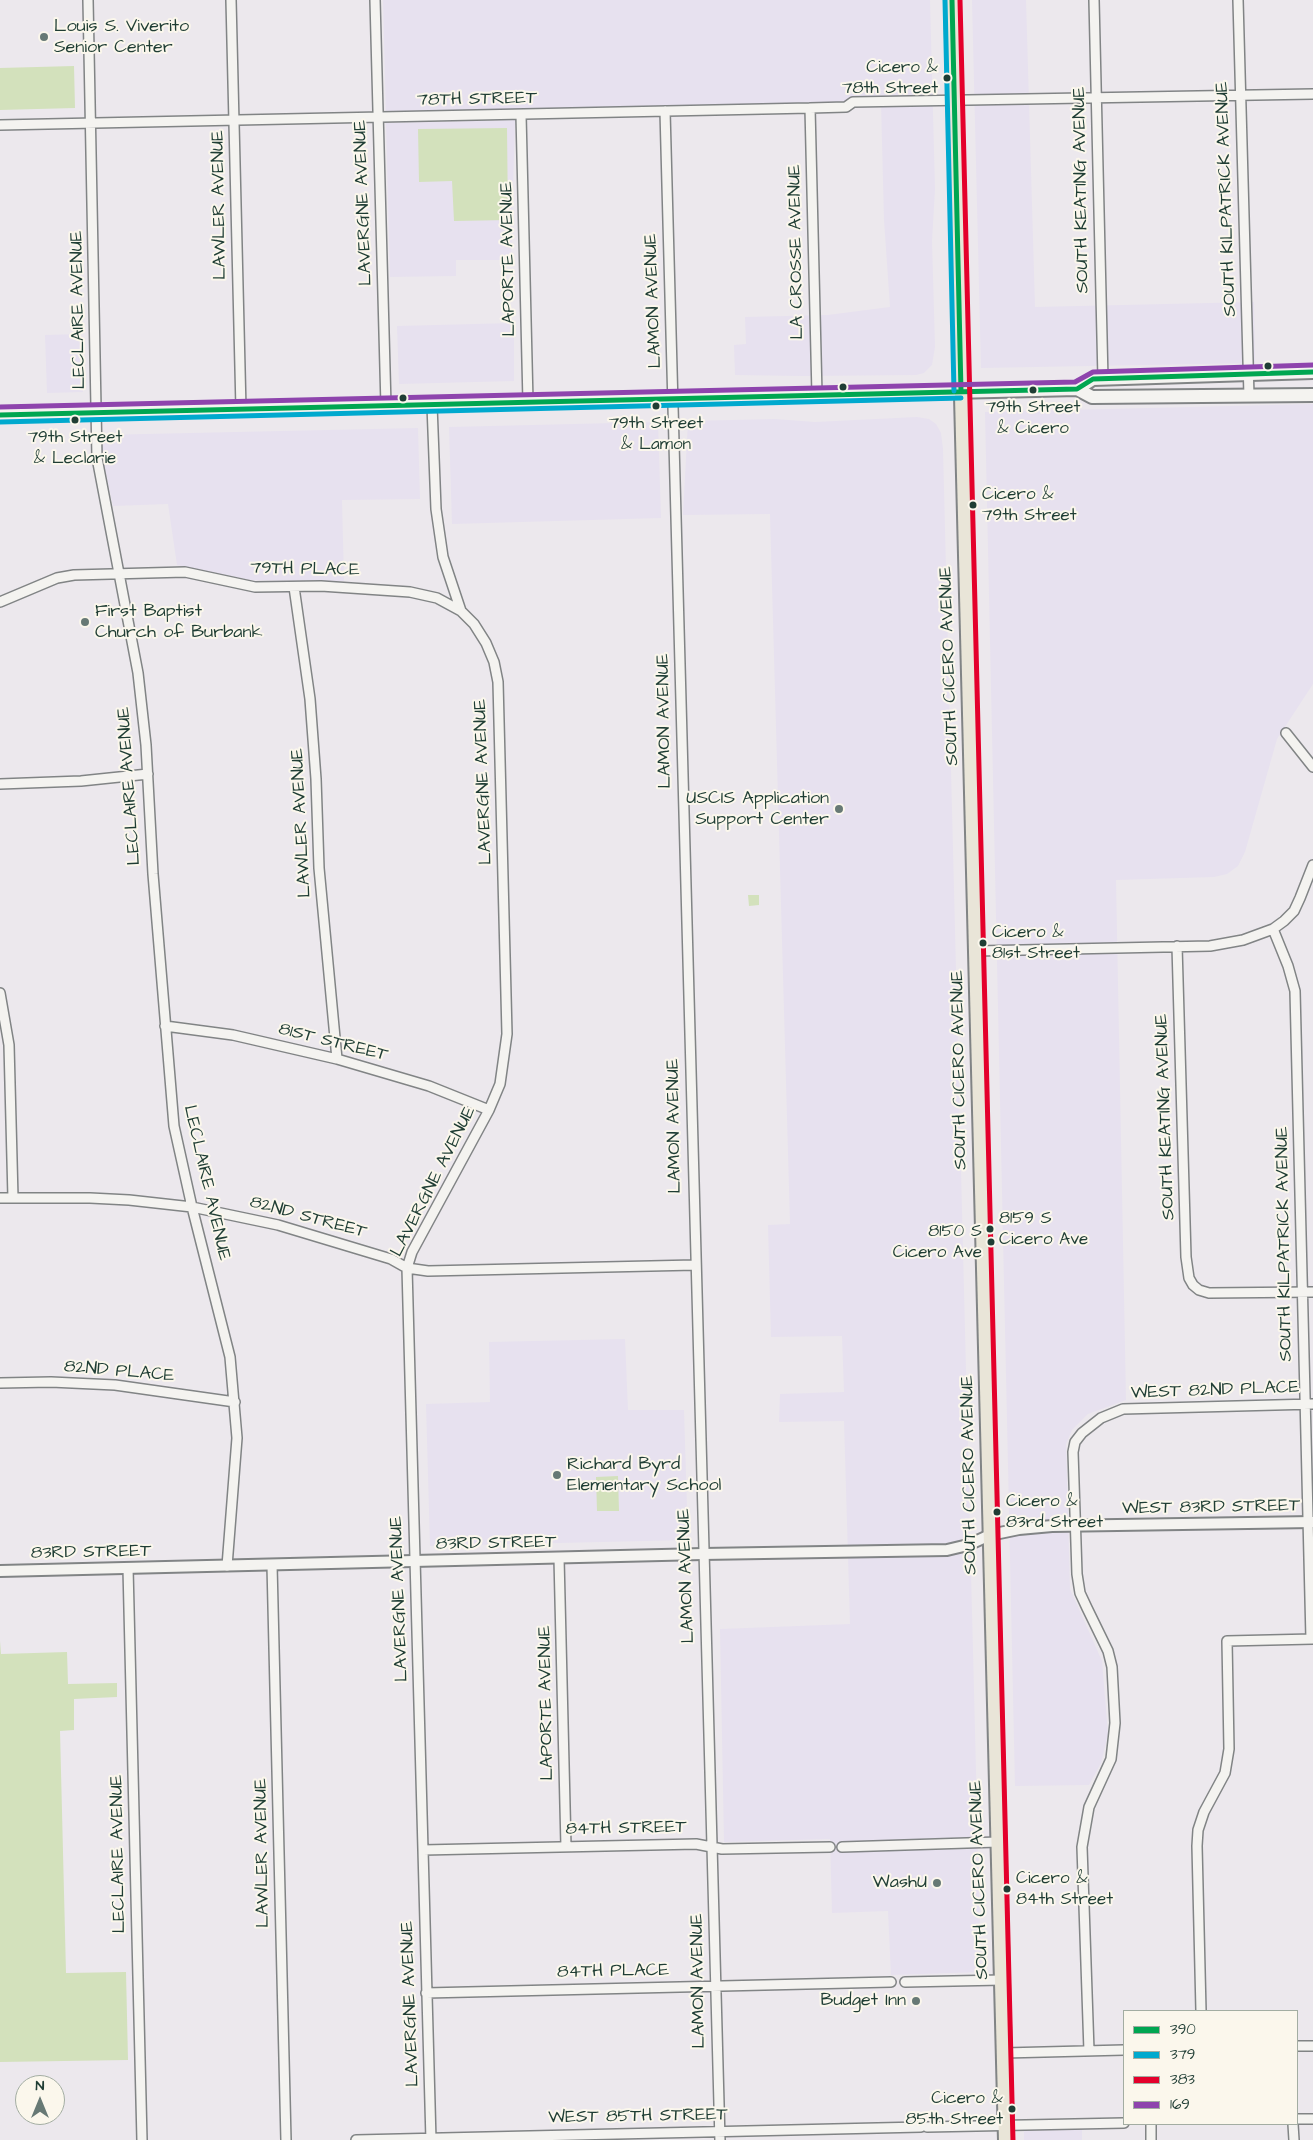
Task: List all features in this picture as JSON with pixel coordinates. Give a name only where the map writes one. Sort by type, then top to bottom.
[{"type":"main road","name":"SOUTH CICERO AVENUE","points":[[952,0],[1006,2133]]},
{"type":"main road","points":[[1077,389],[1093,379],[1313,372]]},
{"type":"main road","points":[[0,415],[1077,389],[1092,397],[1313,395]]},
{"type":"street","name":"LECLAIRE AVENUE","points":[[88,0],[97,458],[138,673],[148,774],[164,1026],[174,1126],[192,1207],[230,1357],[237,1438],[227,1566]]},
{"type":"street","name":"LAWLER AVENUE","points":[[231,0],[241,409]]},
{"type":"street","name":"LAVERGNE AVENUE","points":[[375,0],[386,406]]},
{"type":"street","name":"SOUTH KEATING AVENUE","points":[[1094,0],[1103,379]]},
{"type":"street","name":"SOUTH KILPATRICK AVENUE","points":[[1238,0],[1249,396]]},
{"type":"street","name":"78TH STREET","points":[[0,125],[810,108],[846,107],[853,102],[1313,94]]},
{"type":"street","name":"LA CROSSE AVENUE","points":[[810,108],[817,395]]},
{"type":"street","name":"LAMON AVENUE","points":[[665,111],[720,2136]]},
{"type":"street","name":"LAPORTE AVENUE","points":[[522,115],[528,402]]},
{"type":"street","name":"LAVERGNE AVENUE","points":[[431,2139],[407,1268],[412,1252],[489,1110],[500,1084],[507,1034],[498,682],[494,662],[486,643],[474,624],[461,611],[443,557],[438,533],[432,404]]},
{"type":"street","name":"79TH PLACE","points":[[0,602],[57,578],[74,575],[185,572],[246,586],[350,587],[410,592],[437,598],[461,611]]},
{"type":"street","name":"LAWLER AVENUE","points":[[294,587],[310,699],[320,877],[337,1059]]},
{"type":"street","points":[[1286,733],[1313,767]]},
{"type":"street","points":[[0,784],[148,774]]},
{"type":"street","points":[[976,951],[1227,944],[1243,940],[1273,929],[1294,911],[1313,865]]},
{"type":"street","name":"SOUTH KILPATRICK AVENUE","points":[[1273,929],[1288,966],[1295,991],[1303,1292],[1309,1404],[1312,1639]]},
{"type":"street","name":"SOUTH KEATING AVENUE","points":[[1177,946],[1186,1262],[1189,1278],[1199,1290],[1222,1294],[1303,1292]]},
{"type":"street","points":[[0,993],[8,1045],[13,1198]]},
{"type":"street","name":"81ST STREET","points":[[164,1026],[233,1035],[337,1059],[429,1086],[489,1110]]},
{"type":"street","name":"82ND STREET","points":[[0,1198],[110,1198],[192,1207],[278,1225],[391,1259],[407,1268],[428,1271],[695,1265]]},
{"type":"street","points":[[1303,1292],[1313,1292]]},
{"type":"street","name":"82ND PLACE","points":[[0,1383],[51,1382],[115,1385],[235,1402]]},
{"type":"street","name":"WEST 82ND PLACE","points":[[1075,1526],[1073,1452],[1075,1442],[1091,1425],[1111,1412],[1123,1409],[1309,1404]]},
{"type":"street","name":"WEST 83RD STREET","points":[[990,1535],[1010,1530],[1075,1526],[1311,1522]]},
{"type":"street","points":[[1075,1526],[1077,1574],[1080,1592],[1108,1651],[1112,1667],[1115,1723],[1111,1760],[1089,1808],[1082,1847],[1089,2051]]},
{"type":"street","name":"83RD STREET","points":[[0,1571],[947,1550],[968,1545],[990,1535]]},
{"type":"street","name":"LAPORTE AVENUE","points":[[559,1558],[566,1847]]},
{"type":"street","name":"LAWLER AVENUE","points":[[272,1565],[286,2140]]},
{"type":"street","name":"LECLAIRE AVENUE","points":[[128,1568],[142,2140]]},
{"type":"street","points":[[1201,2010],[1198,1830],[1204,1812],[1225,1773],[1229,1749],[1227,1641],[1312,1639]]},
{"type":"street","points":[[842,1847],[998,1842]]},
{"type":"street","name":"84TH STREET","points":[[422,1850],[696,1844],[722,1849],[830,1847]]},
{"type":"street","points":[[906,1982],[1002,1980]]},
{"type":"street","name":"84TH PLACE","points":[[426,1993],[891,1982]]},
{"type":"street","points":[[1298,2046],[1313,2046]]},
{"type":"street","points":[[1004,2053],[1123,2050]]},
{"type":"street","points":[[1298,2119],[1313,2119]]},
{"type":"street","name":"WEST 85TH STREET","points":[[356,2140],[720,2136],[924,2127],[1006,2133],[1123,2123]]},
{"type":"street","points":[[1151,2125],[1151,2140]]},
{"type":"street","points":[[1293,2125],[1294,2140]]},
{"type":"shaded area","points":[[383,0],[930,0],[935,189],[932,241],[935,347],[932,365],[924,373],[916,375],[735,375],[734,345],[746,344],[745,317],[828,315],[890,307],[884,220],[881,103],[674,106],[386,116]]},
{"type":"shaded area","points":[[972,0],[1026,0],[1035,307],[1254,302],[1255,363],[981,368]]},
{"type":"shaded area","points":[[515,120],[511,260],[456,260],[456,276],[390,277],[386,123]]},
{"type":"shaded area","points":[[514,323],[514,381],[399,384],[397,326]]},
{"type":"shaded area","points":[[81,334],[83,392],[47,393],[45,335]]},
{"type":"shaded area","points":[[1313,404],[1313,684],[1277,739],[1245,852],[1238,866],[1227,874],[1214,877],[1116,880],[1126,1400],[1088,1414],[1072,1430],[1066,1444],[1070,1589],[1102,1661],[1108,1734],[1101,1763],[1089,1785],[1015,1786],[985,412]]},
{"type":"shaded area","points":[[917,417],[929,419],[936,424],[941,433],[943,449],[981,1972],[891,1975],[888,1911],[832,1913],[830,1839],[724,1842],[720,1629],[850,1624],[844,1421],[779,1422],[780,1394],[844,1392],[842,1336],[771,1337],[768,1225],[790,1224],[770,514],[683,515],[688,421],[775,419],[815,422]]},
{"type":"shaded area","points":[[658,422],[661,518],[452,524],[449,427]]},
{"type":"shaded area","points":[[418,428],[420,499],[342,500],[344,581],[251,580],[177,565],[168,504],[113,506],[100,445],[100,435]]},
{"type":"shaded area","name":"Richard Byrd Elementary School","points":[[625,1339],[628,1410],[684,1410],[688,1540],[430,1546],[426,1404],[490,1402],[489,1342]]},
{"type":"shaded area","points":[[1082,2123],[1082,2140],[1024,2140],[1024,2125]]},
{"type":"green space","points":[[74,66],[75,108],[0,110],[0,68]]},
{"type":"green space","points":[[507,128],[508,220],[454,221],[452,181],[419,182],[418,129]]},
{"type":"green space","points":[[748,895],[759,895],[759,905],[749,906]]},
{"type":"green space","points":[[618,1476],[619,1511],[597,1511],[596,1477]]},
{"type":"green space","points":[[0,1641],[1,1654],[67,1652],[68,1684],[117,1683],[117,1697],[74,1699],[74,1730],[60,1731],[66,1973],[126,1972],[128,2060],[0,2062]]},
{"type":"transit line","name":"379","points":[[945,0],[954,391]]},
{"type":"transit line","name":"390","points":[[952,0],[961,391]]},
{"type":"transit line","name":"383","points":[[960,0],[1013,2140]]},
{"type":"transit line","name":"169","points":[[0,407],[1075,382],[1093,372],[1313,365]]},
{"type":"transit line","name":"390","points":[[0,415],[1077,389],[1093,379],[1313,372]]},
{"type":"transit line","name":"379","points":[[0,422],[961,398]]},
{"type":"place","name":"Louis S. Viverito Senior Center","points":[[44,37]]},
{"type":"place","name":"Cicero & 78th Street","points":[[947,78]]},
{"type":"place","name":"79th Street & Cicero","points":[[1033,390]]},
{"type":"place","name":"79th Street & Lamon","points":[[656,406]]},
{"type":"place","name":"79th Street & Leclarie","points":[[75,420]]},
{"type":"place","name":"Cicero & 79th Street","points":[[973,505]]},
{"type":"place","name":"First Baptist Church of Burbank","points":[[85,622]]},
{"type":"place","name":"USCIS Application Support Center","points":[[839,809]]},
{"type":"place","name":"Cicero & 81st Street","points":[[983,943]]},
{"type":"place","name":"8159 S Cicero Ave","points":[[990,1229]]},
{"type":"place","name":"8150 S Cicero Ave","points":[[991,1242]]},
{"type":"place","name":"Richard Byrd Elementary School","points":[[557,1475]]},
{"type":"place","name":"Cicero & 83rd Street","points":[[997,1512]]},
{"type":"place","name":"WashU","points":[[937,1883]]},
{"type":"place","name":"Cicero & 84th Street","points":[[1007,1889]]},
{"type":"place","name":"Budget Inn","points":[[916,2001]]},
{"type":"place","name":"Cicero & 85th Street","points":[[1012,2109]]}]
